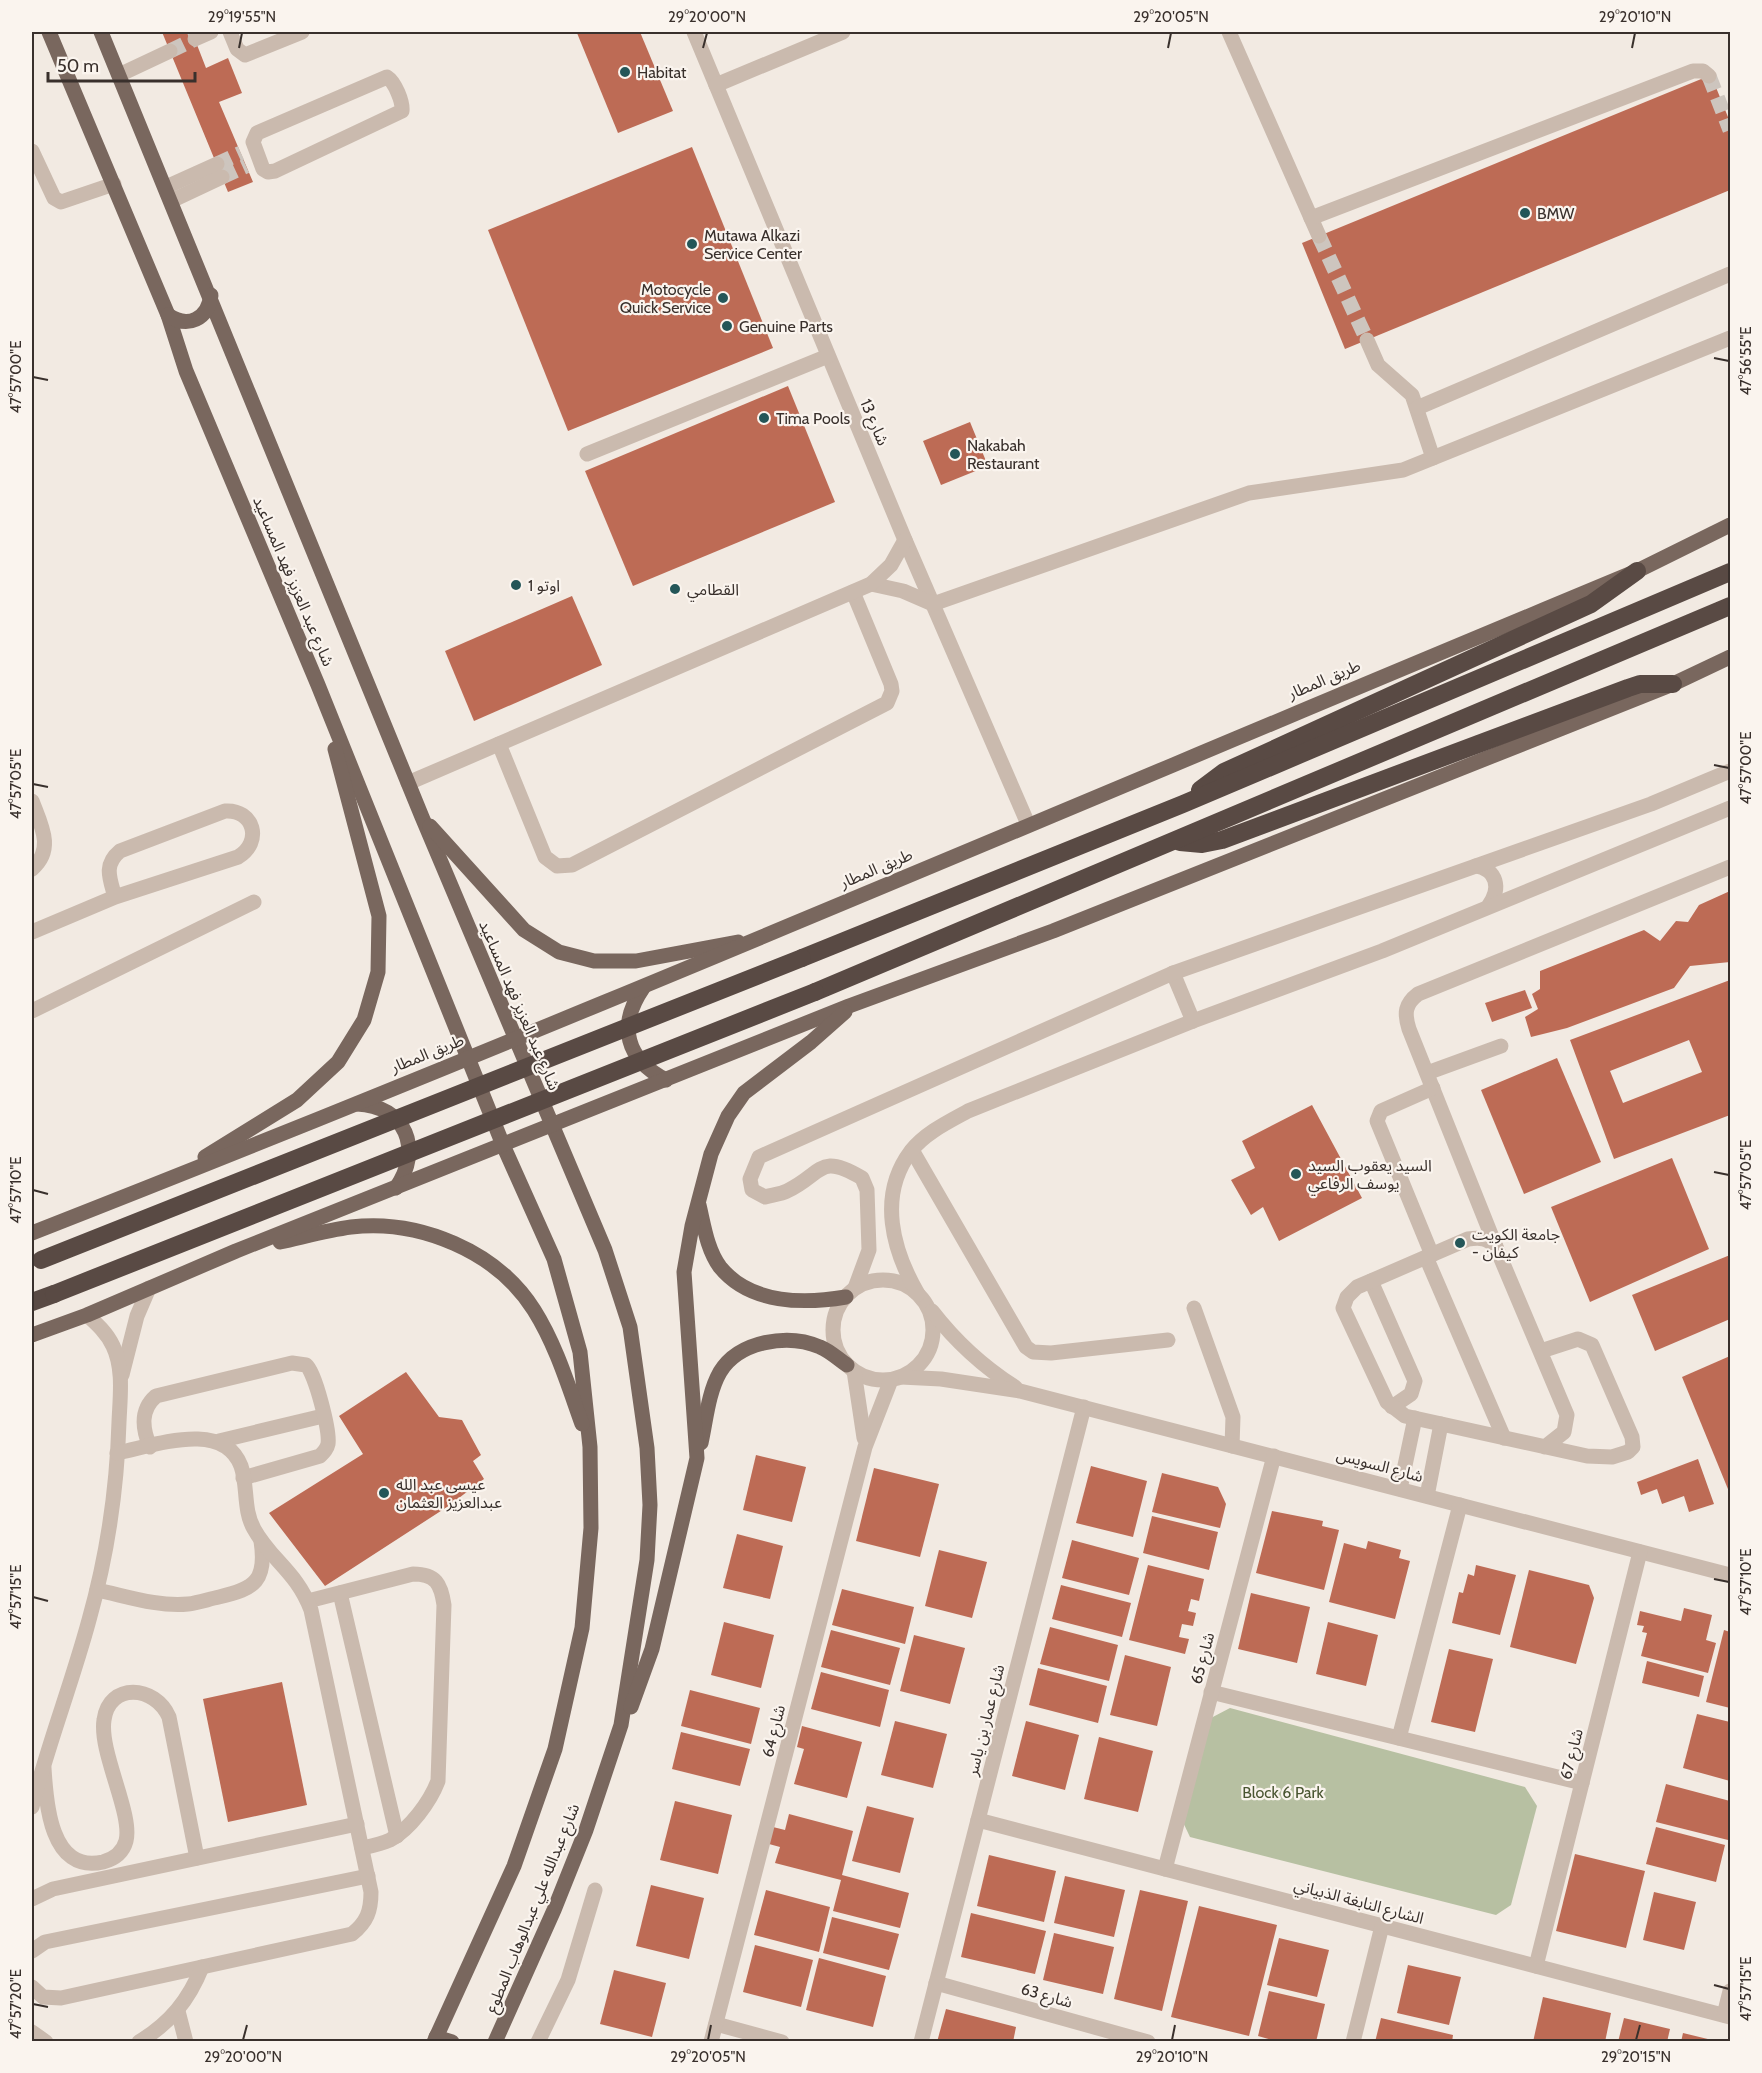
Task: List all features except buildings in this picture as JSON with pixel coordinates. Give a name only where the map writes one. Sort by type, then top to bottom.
[{"type":"highway","points":[[1183,804],[1224,772],[1591,604],[1637,571]]},
{"type":"highway","points":[[36,1262],[1183,804],[1731,572]]},
{"type":"highway","points":[[32,1302],[815,992],[1731,606]]},
{"type":"highway","points":[[1175,842],[1202,844],[1222,840],[1628,688],[1640,684],[1672,684]]},
{"type":"main road","name":"شارع عبد العزيز فهد المساعيد","points":[[49,32],[168,315],[186,371],[318,685],[503,1145]]},
{"type":"main road","name":"شارع عبد العزيز فهد المساعيد","points":[[101,32],[211,295],[422,818],[551,1125]]},
{"type":"main road","points":[[168,315],[176,321],[196,320],[204,314],[211,295]]},
{"type":"main road","name":"طريق المطار","points":[[32,1233],[643,988],[1028,824],[1637,571],[1731,525]]},
{"type":"main road","points":[[32,1335],[87,1315],[236,1251],[849,1006],[1053,931],[1672,684],[1731,657]]},
{"type":"main road","points":[[170,1179],[297,1100],[338,1062],[364,1020],[378,972],[379,916],[318,685]]},
{"type":"main road","points":[[422,818],[524,930],[559,952],[594,962],[636,961],[770,935]]},
{"type":"main road","points":[[643,988],[633,1003],[628,1022],[629,1040],[637,1057],[650,1071],[666,1080]]},
{"type":"main road","points":[[698,1458],[684,1272],[698,1201],[711,1154],[737,1102],[771,1071],[824,1031],[849,1006]]},
{"type":"main road","points":[[355,1104],[372,1105],[388,1112],[401,1124],[408,1139],[410,1157],[406,1174],[396,1188]]},
{"type":"main road","name":"شارع عبدالله علي عبدالوهاب المطوع","points":[[495,2042],[554,1910],[586,1830],[621,1725],[647,1560],[650,1505],[647,1448],[635,1357],[624,1303],[605,1250],[551,1125]]},
{"type":"main road","name":"شارع عبدالله علي عبدالوهاب المطوع","points":[[432,2040],[514,1866],[555,1749],[582,1628],[591,1528],[590,1447],[580,1352],[557,1269],[503,1145]]},
{"type":"main road","points":[[698,1201],[712,1251],[720,1266],[747,1288],[780,1299],[813,1302],[850,1292]]},
{"type":"main road","points":[[236,1251],[352,1227],[395,1226],[431,1234],[472,1252],[510,1280],[534,1309],[557,1354],[590,1447]]},
{"type":"main road","points":[[621,1725],[652,1648],[713,1388],[720,1374],[732,1358],[762,1343],[796,1341],[820,1347],[850,1368]]},
{"type":"main road","points":[[432,2040],[452,2042]]},
{"type":"street","points":[[195,39],[211,32]]},
{"type":"street","points":[[230,32],[239,52],[245,55],[302,32]]},
{"type":"street","name":"شارع 13","points":[[694,32],[905,540],[1028,824]]},
{"type":"street","points":[[716,85],[843,32]]},
{"type":"street","points":[[1229,32],[1319,236]]},
{"type":"street","points":[[119,75],[170,51]]},
{"type":"street","points":[[1311,219],[1693,71],[1703,71],[1709,76]]},
{"type":"street","points":[[387,77],[392,81],[403,106],[400,112],[275,171],[266,171],[250,156],[252,139],[257,133],[387,77]]},
{"type":"street","points":[[32,151],[54,198],[61,201],[114,184]]},
{"type":"street","points":[[169,194],[220,171]]},
{"type":"street","points":[[1417,408],[1731,274]]},
{"type":"street","points":[[872,584],[903,591],[933,604],[1249,493],[1403,470],[1731,338]]},
{"type":"street","points":[[1366,340],[1378,365],[1404,386],[1417,408],[1433,458]]},
{"type":"street","points":[[587,454],[828,356]]},
{"type":"street","points":[[408,783],[872,584],[891,565],[905,540]]},
{"type":"street","points":[[499,744],[545,857],[557,866],[572,865],[887,703],[892,691],[891,684],[853,592]]},
{"type":"street","points":[[1731,771],[1651,804],[1173,973],[759,1157],[750,1179],[752,1190],[765,1197],[788,1191],[819,1167],[837,1165],[862,1178],[867,1190],[869,1250],[850,1292],[836,1313],[833,1331],[837,1349],[850,1368],[872,1379],[896,1378],[922,1361],[931,1344],[931,1317],[904,1270],[895,1243],[891,1206],[896,1176],[912,1150],[936,1129],[968,1111],[1193,1021],[1382,951],[1489,905],[1731,808]]},
{"type":"street","points":[[32,801],[46,836],[44,851],[39,863],[32,869]]},
{"type":"street","points":[[32,932],[115,897],[238,857],[250,847],[253,840],[252,824],[241,813],[225,811],[120,851],[114,856],[108,870],[115,897]]},
{"type":"street","points":[[1476,866],[1484,868],[1496,880],[1497,889],[1489,905]]},
{"type":"street","points":[[1545,1447],[1564,1432],[1568,1421],[1427,1073],[1406,1015],[1406,1008],[1410,1000],[1418,994],[1731,867]]},
{"type":"street","points":[[32,1011],[254,902]]},
{"type":"street","points":[[1173,973],[1193,1021]]},
{"type":"street","points":[[1427,1073],[1501,1046]]},
{"type":"street","points":[[1433,1088],[1381,1110],[1377,1121],[1429,1256],[1504,1438]]},
{"type":"street","points":[[912,1150],[1026,1347],[1033,1352],[1051,1353],[1168,1340]]},
{"type":"street","points":[[1496,1247],[1485,1239],[1478,1238],[1429,1256],[1357,1287],[1347,1297],[1343,1308],[1392,1407],[1399,1414],[1587,1456],[1612,1457],[1628,1452],[1634,1442],[1592,1345],[1578,1339],[1541,1351]]},
{"type":"street","points":[[850,1292],[881,1280],[895,1281],[921,1297]]},
{"type":"street","points":[[1371,1281],[1415,1380],[1410,1395],[1392,1407]]},
{"type":"street","points":[[32,1807],[97,1590],[105,1554],[117,1453],[120,1380],[137,1316],[149,1288]]},
{"type":"street","name":"شارع السويس","points":[[921,1297],[951,1335],[983,1366],[1020,1391]]},
{"type":"street","points":[[1194,1308],[1233,1417],[1232,1446]]},
{"type":"street","points":[[87,1315],[103,1329],[113,1346],[120,1380]]},
{"type":"street","points":[[150,1447],[143,1419],[148,1403],[156,1395],[292,1363],[309,1367],[323,1416],[328,1444],[320,1456],[243,1478]]},
{"type":"street","name":"شارع 64","points":[[850,1368],[864,1422],[865,1447]]},
{"type":"street","name":"شارع السويس","points":[[896,1378],[941,1379],[1020,1391],[1731,1575]]},
{"type":"street","name":"شارع 64","points":[[711,2042],[865,1447],[896,1378]]},
{"type":"street","name":"شارع عمار بن ياسر","points":[[921,2042],[1084,1407]]},
{"type":"street","points":[[219,1441],[323,1416]]},
{"type":"street","points":[[1400,1489],[1415,1418]]},
{"type":"street","points":[[1427,1496],[1442,1424]]},
{"type":"street","points":[[32,1987],[43,1996],[61,1998],[352,1934],[361,1927],[369,1912],[371,1892],[368,1876],[308,1601],[285,1565],[261,1541],[252,1526],[241,1466],[230,1449],[219,1441],[202,1437],[117,1453]]},
{"type":"street","name":"شارع 65","points":[[1165,1869],[1274,1456]]},
{"type":"street","points":[[1399,1738],[1460,1505]]},
{"type":"street","points":[[97,1590],[152,1602],[187,1605],[245,1591],[258,1578],[262,1564],[261,1541]]},
{"type":"street","name":"شارع 67","points":[[1536,1966],[1640,1552]]},
{"type":"street","points":[[308,1601],[413,1574],[427,1574],[438,1582],[442,1592],[444,1605],[438,1781],[434,1790],[405,1829],[387,1842],[362,1848]]},
{"type":"street","points":[[340,1593],[397,1836]]},
{"type":"street","points":[[44,1768],[48,1818],[64,1848],[72,1856],[94,1863],[116,1856],[122,1850],[127,1832],[105,1737],[104,1717],[108,1708],[122,1695],[141,1692],[151,1695],[159,1700],[169,1717],[197,1858]]},
{"type":"street","points":[[1212,1692],[1582,1783]]},
{"type":"street","name":"الشارع النابغة الذبياني","points":[[978,1820],[1728,2016]]},
{"type":"street","points":[[32,1899],[53,1889],[357,1824]]},
{"type":"street","points":[[32,1951],[45,1942],[368,1876]]},
{"type":"street","points":[[538,2042],[568,1980],[595,1890]]},
{"type":"street","points":[[1353,2042],[1382,1926]]},
{"type":"street","points":[[139,2042],[158,2030],[178,2011],[196,1983],[202,1967]]},
{"type":"street","name":"شارع 63","points":[[936,1983],[1124,2038],[1148,2042]]},
{"type":"street","points":[[1728,2016],[1731,1991]]},
{"type":"street","points":[[178,2011],[186,2042]]},
{"type":"street","points":[[716,2024],[782,2042]]},
{"type":"street","points":[[32,2031],[46,2042]]},
{"type":"green space","name":"Block 6 Park","points":[[1230,1708],[1525,1787],[1537,1806],[1511,1905],[1496,1915],[1190,1837],[1181,1818],[1209,1719]]},
{"type":"tunnel","points":[[170,51],[195,39]]},
{"type":"tunnel","points":[[1709,76],[1730,130]]},
{"type":"tunnel","points":[[217,164],[241,153]]},
{"type":"tunnel","points":[[222,177],[246,166]]},
{"type":"tunnel","points":[[1319,236],[1367,340]]},
{"type":"place","name":"Habitat","points":[[625,72]]},
{"type":"place","name":"BMW","points":[[1525,213]]},
{"type":"place","name":"Mutawa Alkazi Service Center","points":[[692,244]]},
{"type":"place","name":"Motocycle Quick Service","points":[[723,298]]},
{"type":"place","name":"Genuine Parts","points":[[727,326]]},
{"type":"place","name":"Tima Pools","points":[[764,418]]},
{"type":"place","name":"Nakabah Restaurant","points":[[955,454]]},
{"type":"place","name":"اوتو 1","points":[[516,585]]},
{"type":"place","name":"القطامي","points":[[675,589]]},
{"type":"place","name":"السيد يعقوب السيد يوسف الرفاعي","points":[[1296,1174]]},
{"type":"place","name":"جامعة الكويت - كيفان","points":[[1460,1243]]},
{"type":"place","name":"عيسى عبد الله عبدالعزيز العثمان","points":[[384,1493]]}]
